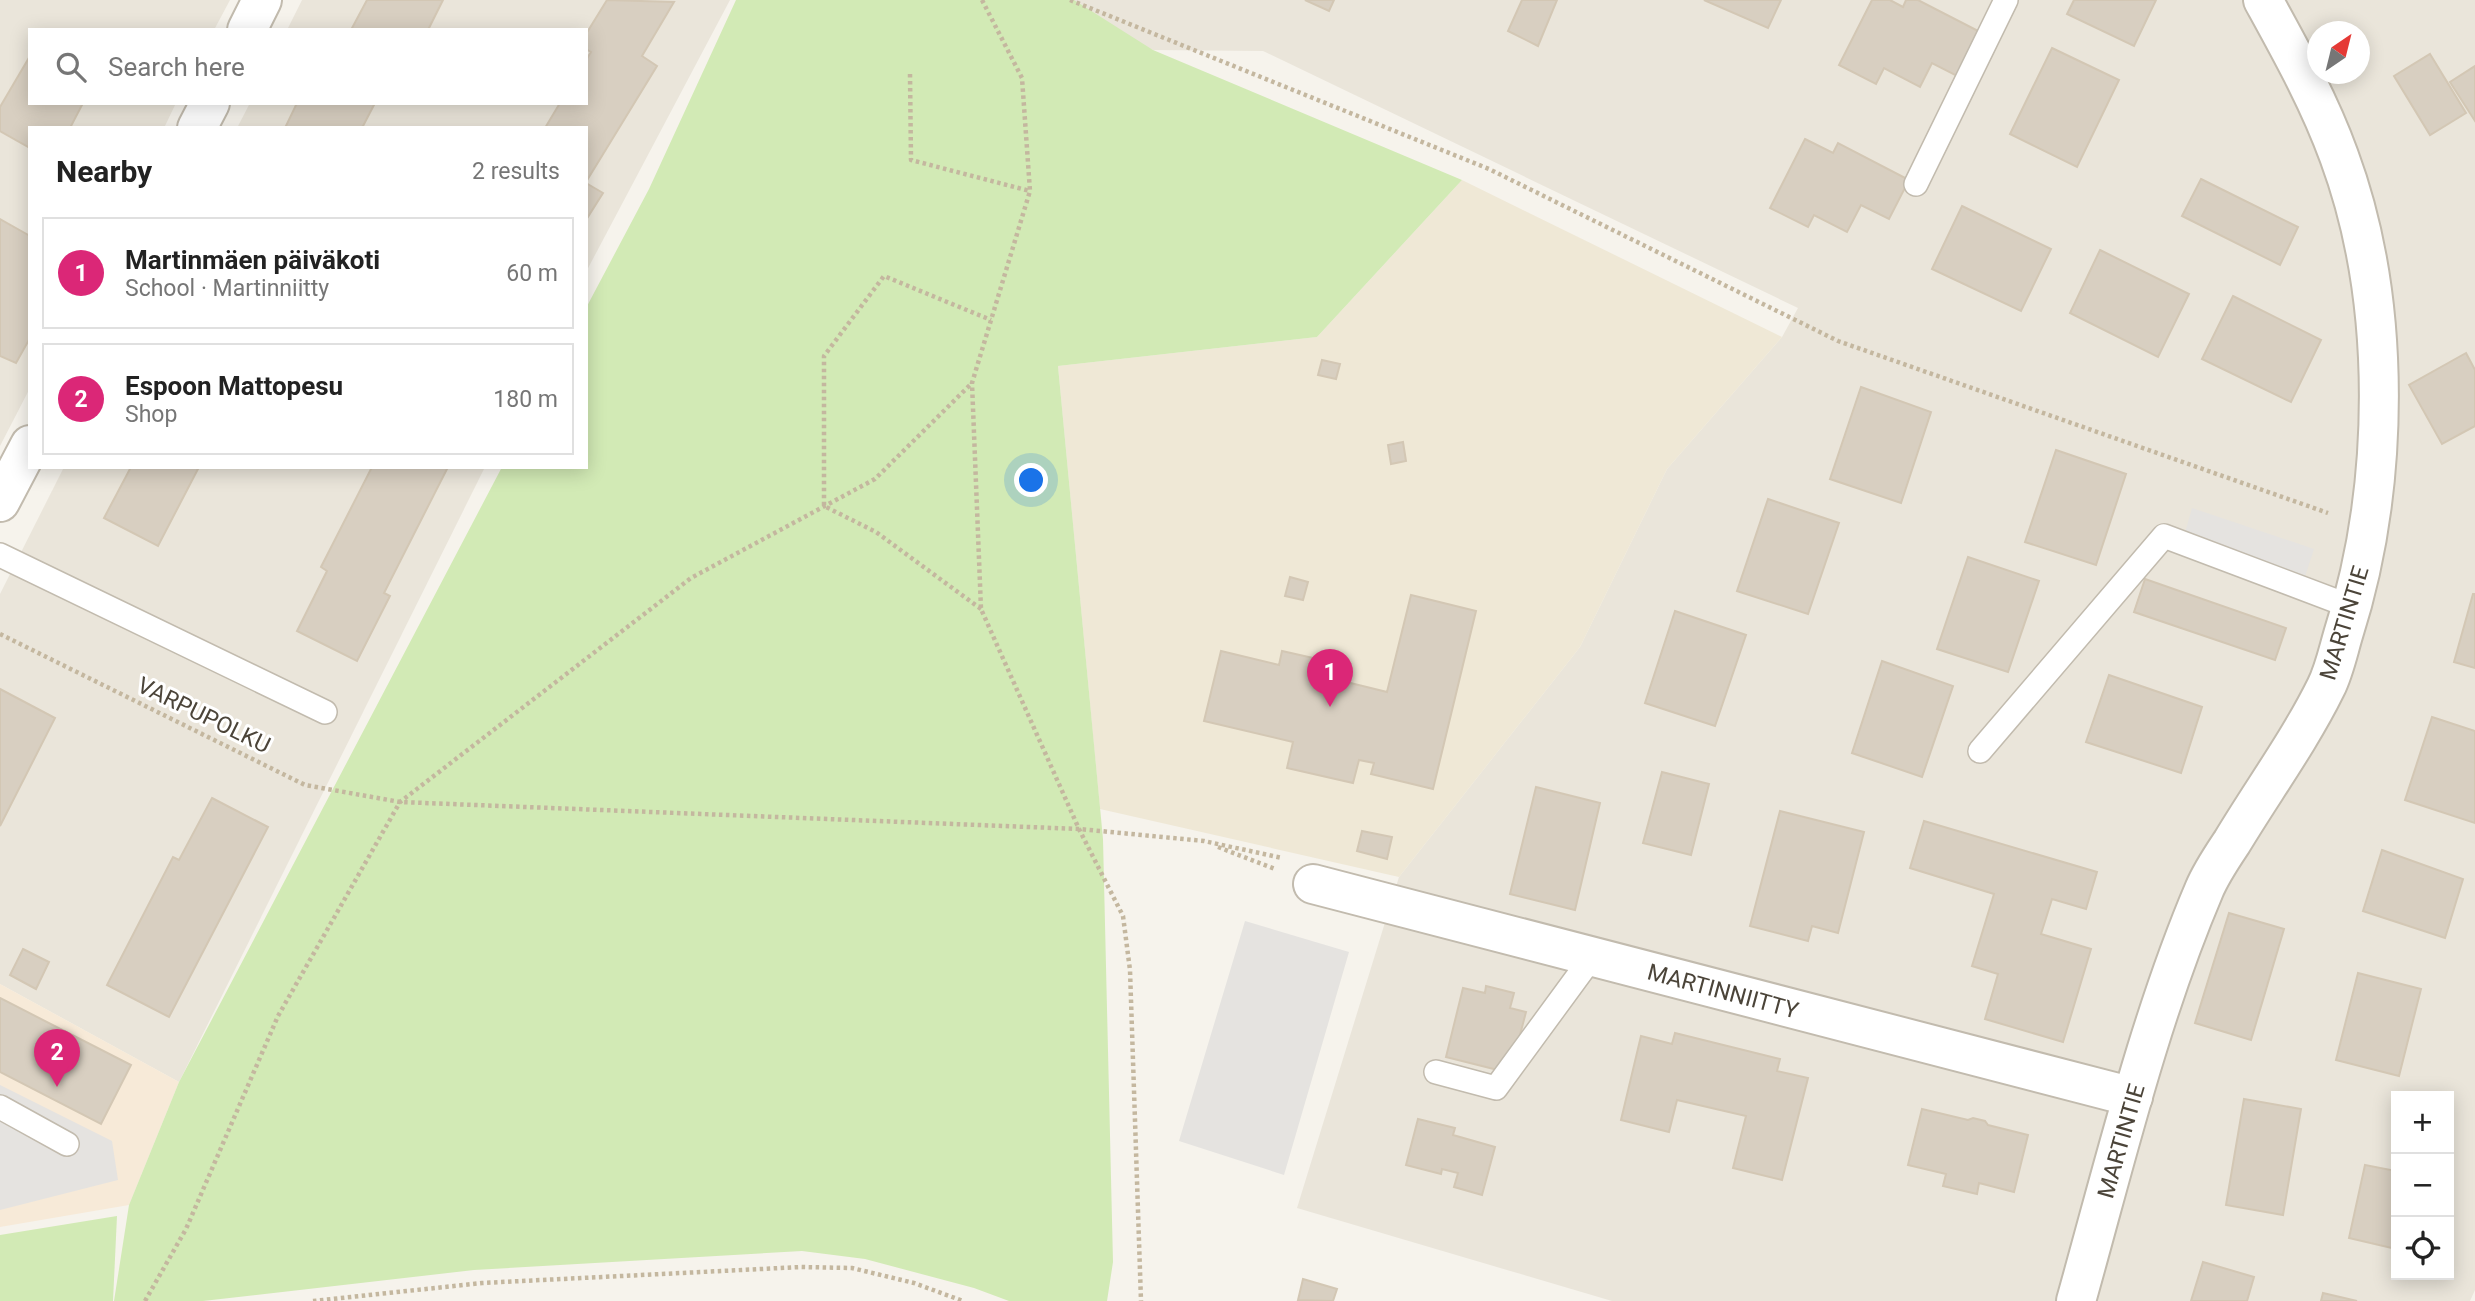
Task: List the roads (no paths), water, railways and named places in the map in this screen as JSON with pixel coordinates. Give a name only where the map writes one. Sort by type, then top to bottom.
[{"type":"street","points":[[248,28],[262,0]]},
{"type":"street","name":"MARTINTIE","points":[[2076,1301],[2133,1097],[2206,885],[2327,686],[2352,607],[2371,519],[2378,426],[2374,310],[2365,250],[2336,146],[2310,84],[2263,0]]},
{"type":"street","points":[[198,126],[209,105]]},
{"type":"street","points":[[0,502],[28,450]]},
{"type":"street","name":"MARTINNIITTY","points":[[1313,884],[2133,1097]]},
{"type":"lane","points":[[1916,184],[2006,0]]},
{"type":"lane","points":[[1980,751],[2164,536],[2352,607]]},
{"type":"lane","points":[[0,555],[325,712]]},
{"type":"lane","points":[[1436,1072],[1496,1088],[1592,957]]},
{"type":"lane","points":[[0,1107],[67,1144]]},
{"type":"place","name":"Martinmäen päiväkoti","points":[[1330,707]]},
{"type":"place","name":"Espoon Mattopesu","points":[[57,1087]]}]
